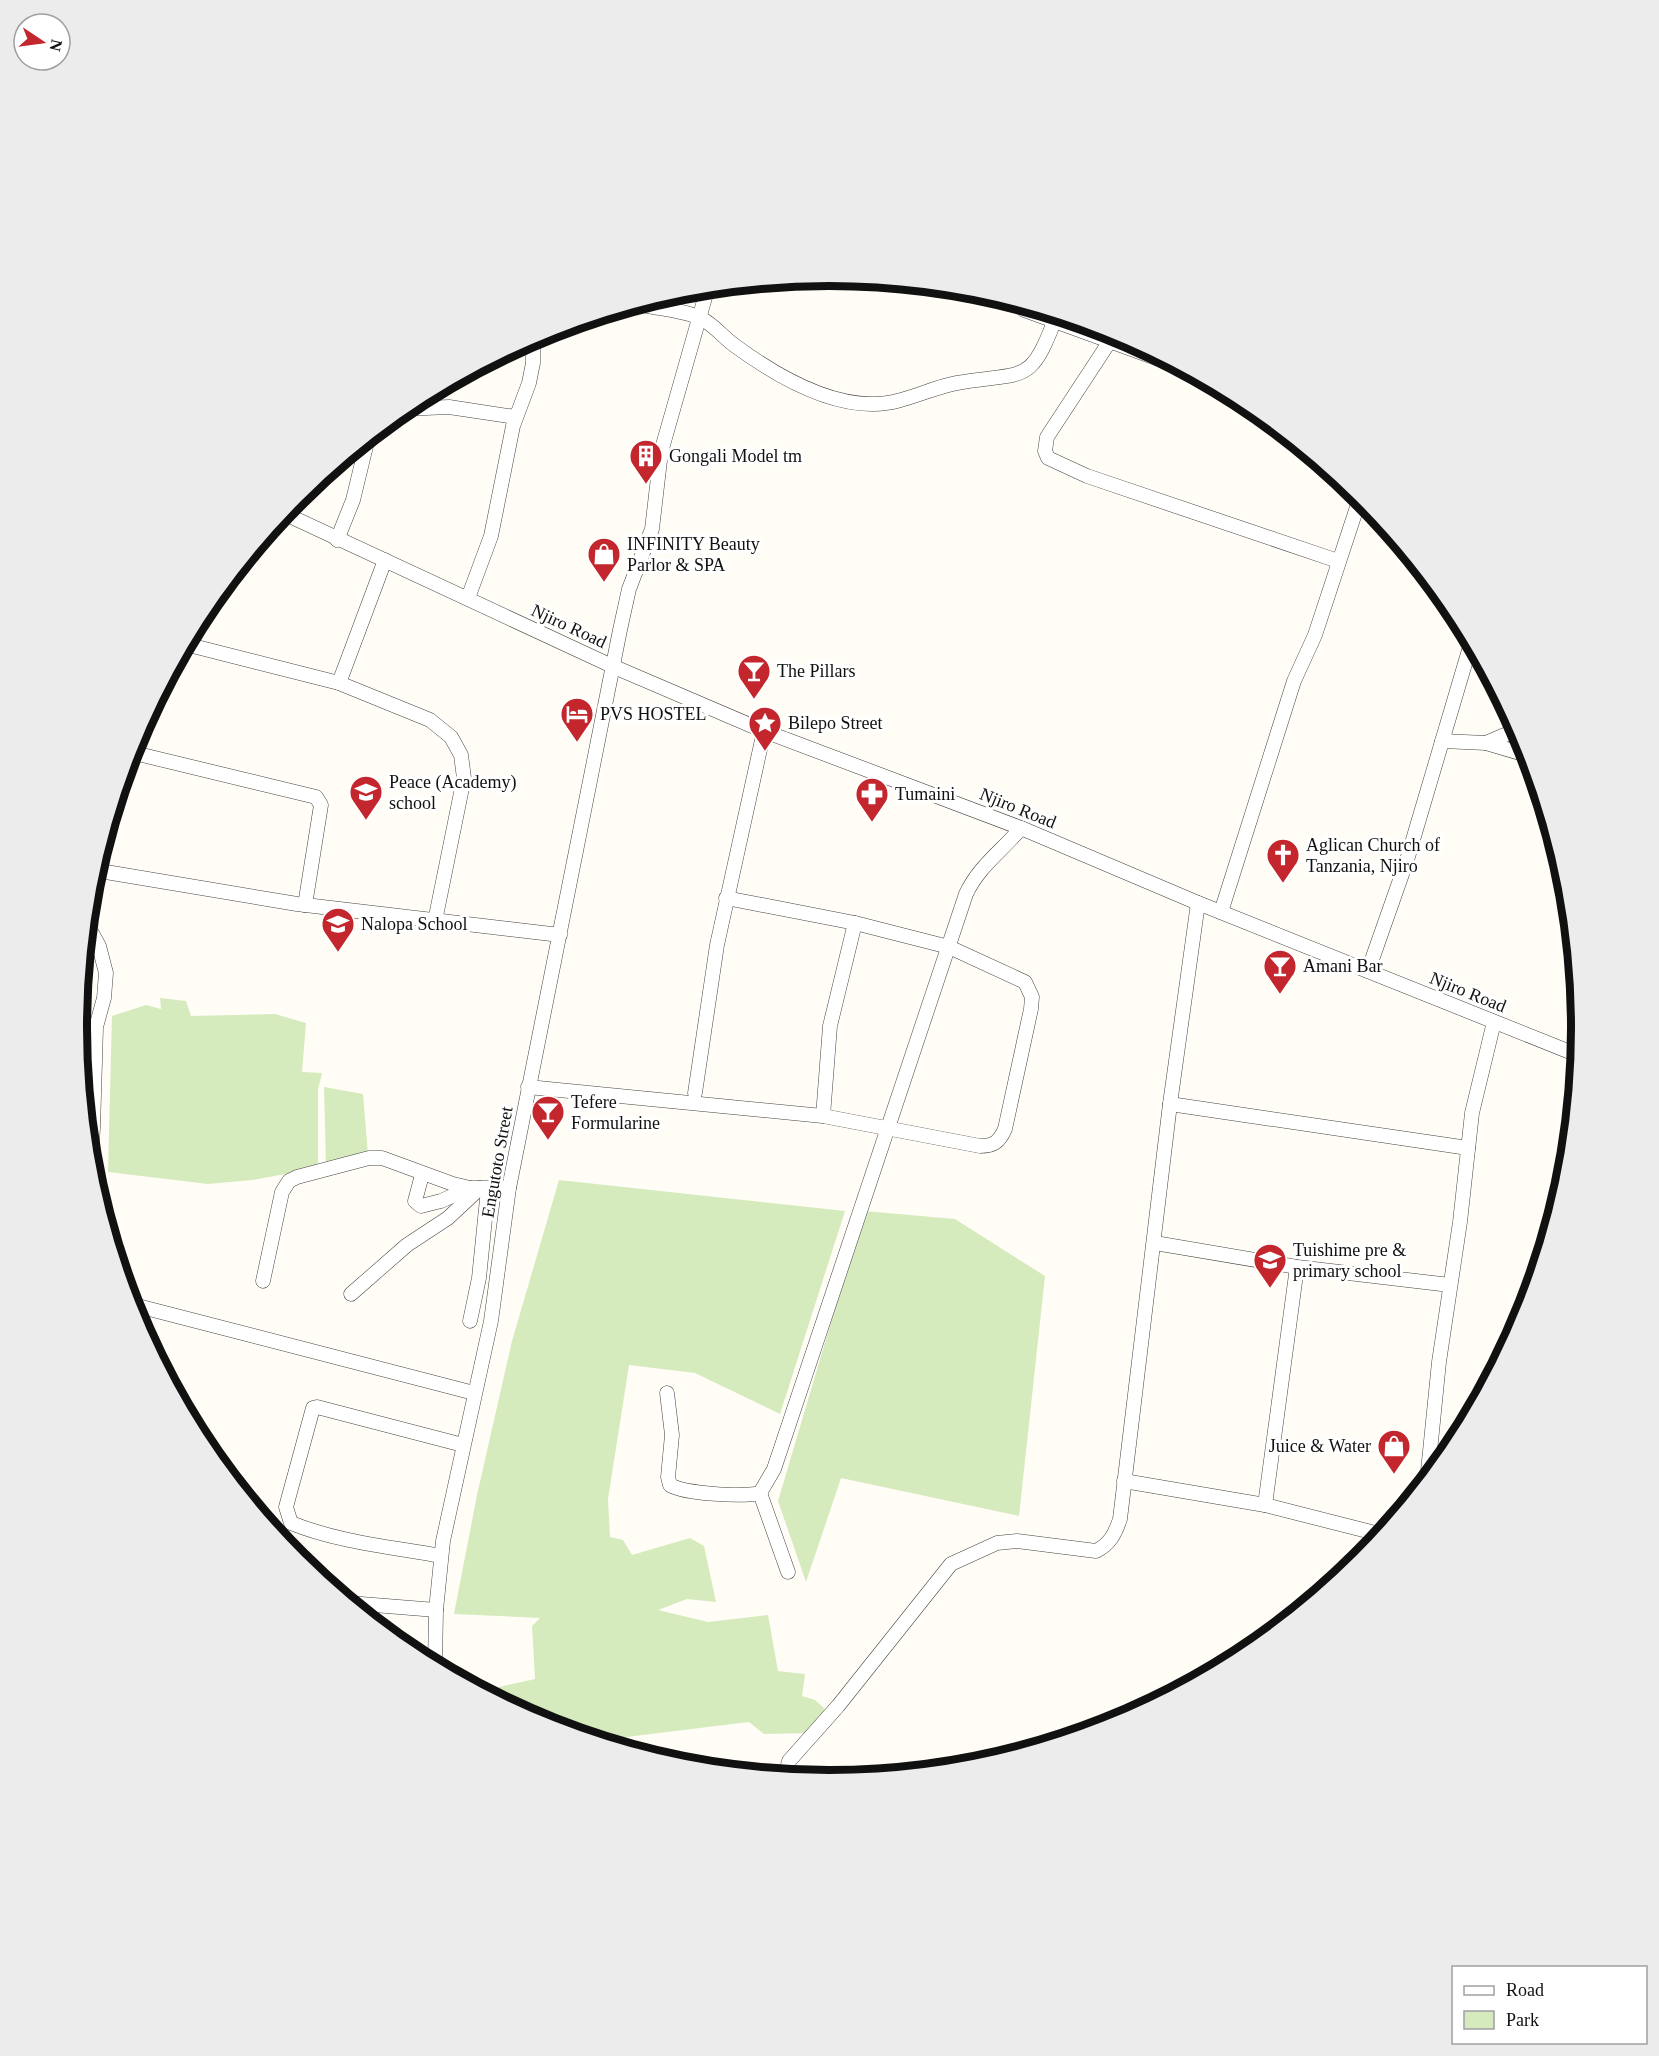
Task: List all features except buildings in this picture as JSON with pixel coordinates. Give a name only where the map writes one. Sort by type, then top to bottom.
[{"type":"street","name":"Engutoto Street","points":[[435,1657],[436,1610],[441,1556],[491,1321],[509,1188],[528,1087],[629,589],[653,523],[656,476],[661,452],[706,297]]},
{"type":"street","points":[[652,308],[701,318],[761,365],[821,393],[874,404],[905,399],[956,383],[1004,378],[1025,371],[1041,355],[1055,321]]},
{"type":"street","points":[[1102,337],[1120,344]]},
{"type":"street","points":[[1110,341],[1047,437],[1045,451],[1048,458],[1087,476],[1338,561]]},
{"type":"street","points":[[468,598],[491,536],[515,417],[529,383],[533,347]]},
{"type":"street","points":[[421,408],[449,407],[515,417]]},
{"type":"street","points":[[337,540],[353,500],[365,449]]},
{"type":"street","points":[[1221,912],[1281,719],[1294,681],[1315,635],[1338,561],[1358,507]]},
{"type":"street","name":"Njiro Road","points":[[291,517],[612,666],[764,731],[1021,828],[1198,903],[1571,1052]]},
{"type":"street","points":[[339,683],[385,560]]},
{"type":"street","points":[[193,646],[339,683],[430,720],[451,737],[461,755],[464,778],[435,921]]},
{"type":"street","points":[[1368,971],[1407,860],[1469,650]]},
{"type":"street","points":[[695,1093],[726,898],[764,731]]},
{"type":"street","points":[[1486,743],[1510,733]]},
{"type":"street","points":[[1442,741],[1486,743],[1518,753]]},
{"type":"street","points":[[140,754],[316,797],[321,805],[305,905]]},
{"type":"street","points":[[788,1572],[760,1493],[774,1469],[966,894],[975,876],[1021,828]]},
{"type":"street","points":[[104,872],[305,905],[560,935]]},
{"type":"street","points":[[528,1087],[823,1116],[887,1130],[992,1146],[1000,1139],[1005,1129],[1031,1009],[1030,989],[1021,978],[949,947],[855,923],[726,898]]},
{"type":"street","points":[[787,1769],[789,1761],[838,1706],[951,1564],[997,1544],[1017,1541],[1096,1551],[1106,1546],[1115,1533],[1120,1519],[1170,1104],[1198,903]]},
{"type":"street","points":[[823,1116],[830,1026],[855,923]]},
{"type":"street","points":[[93,934],[99,946],[106,973],[106,984],[96,1027],[93,1125]]},
{"type":"street","points":[[1429,1466],[1472,1113],[1494,1022]]},
{"type":"street","points":[[1170,1104],[1468,1148]]},
{"type":"street","points":[[263,1281],[282,1192],[289,1181],[369,1158],[391,1160],[422,1175],[479,1188],[509,1188]]},
{"type":"street","points":[[422,1175],[415,1201],[422,1206],[479,1188]]},
{"type":"street","points":[[351,1294],[398,1252],[448,1218],[479,1188]]},
{"type":"street","points":[[470,1321],[481,1267],[479,1188]]},
{"type":"street","points":[[1155,1243],[1297,1267],[1450,1286]]},
{"type":"street","points":[[1265,1505],[1297,1267]]},
{"type":"street","points":[[142,1307],[474,1393]]},
{"type":"street","points":[[667,1393],[672,1435],[668,1477],[670,1485],[680,1489],[733,1494],[760,1493]]},
{"type":"street","points":[[441,1556],[347,1540],[299,1527],[291,1523],[286,1507],[313,1408],[317,1407],[463,1445]]},
{"type":"street","points":[[1124,1481],[1265,1505],[1374,1533]]},
{"type":"street","points":[[361,1604],[436,1610]]},
{"type":"green space","points":[[160,998],[186,1001],[191,1016],[275,1014],[306,1023],[302,1072],[322,1073],[318,1089],[318,1168],[252,1180],[208,1184],[108,1172],[112,1016],[146,1005],[161,1009]]},
{"type":"green space","points":[[324,1087],[363,1094],[368,1155],[326,1167]]},
{"type":"green space","points":[[559,1180],[845,1211],[780,1414],[695,1373],[629,1365],[608,1499],[610,1537],[623,1540],[632,1555],[690,1538],[704,1546],[716,1602],[687,1599],[658,1610],[708,1622],[768,1615],[778,1671],[805,1674],[802,1696],[815,1700],[825,1709],[809,1733],[764,1734],[749,1722],[617,1739],[545,1714],[491,1689],[535,1679],[532,1626],[540,1618],[454,1614],[477,1495],[512,1341]]},
{"type":"green space","points":[[864,1211],[955,1219],[1045,1276],[1019,1516],[841,1478],[806,1582],[778,1501]]},
{"type":"place","name":"Gongali Model tm","points":[[646,485]]},
{"type":"place","name":"INFINITY Beauty Parlor & SPA","points":[[604,583]]},
{"type":"place","name":"The Pillars","points":[[754,700]]},
{"type":"place","name":"PVS HOSTEL","points":[[577,743]]},
{"type":"place","name":"Bilepo Street","points":[[765,752]]},
{"type":"place","name":"Peace (Academy) school","points":[[366,821]]},
{"type":"place","name":"Tumaini","points":[[872,823]]},
{"type":"place","name":"Aglican Church of Tanzania, Njiro","points":[[1283,884]]},
{"type":"place","name":"Nalopa School","points":[[338,953]]},
{"type":"place","name":"Amani Bar","points":[[1280,995]]},
{"type":"place","name":"Tefere Formularine","points":[[548,1141]]},
{"type":"place","name":"Tuishime pre & primary school","points":[[1270,1289]]},
{"type":"place","name":"Juice & Water","points":[[1394,1475]]}]
